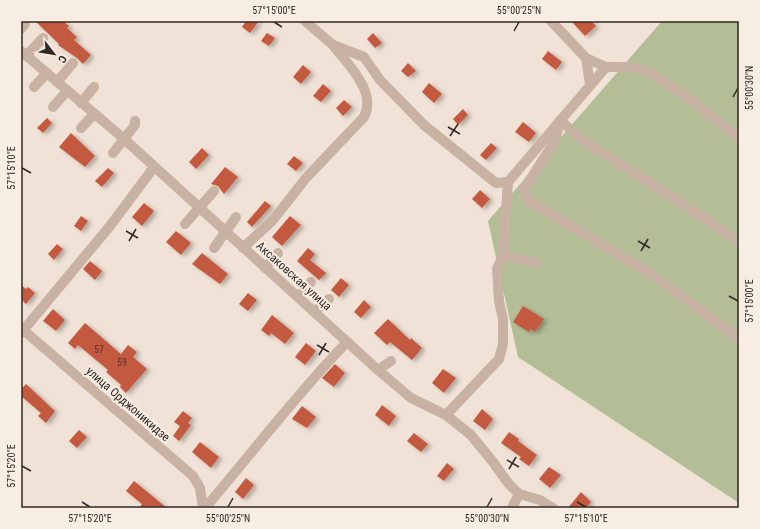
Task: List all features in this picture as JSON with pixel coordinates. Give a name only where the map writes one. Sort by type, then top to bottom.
[{"type":"street","points":[[305,21],[334,44],[364,57],[380,80],[424,125],[496,183],[508,182]]},
{"type":"street","points":[[551,21],[586,58],[606,67],[630,67],[647,71],[689,98],[739,138]]},
{"type":"street","points":[[24,54],[43,38]]},
{"type":"street","points":[[244,248],[273,220],[306,178],[364,117],[369,108],[368,98],[358,78],[334,44]]},
{"type":"street","name":"Аксаковская улица","points":[[24,54],[123,138],[225,232],[315,311],[346,343],[411,398],[446,415],[471,436],[493,462],[508,484],[519,494],[540,500],[553,508]]},
{"type":"street","points":[[586,58],[590,84]]},
{"type":"street","points":[[57,82],[73,63]]},
{"type":"street","points":[[446,415],[499,359],[503,344],[508,319],[499,301],[497,269],[503,255],[508,182],[606,67]]},
{"type":"street","points":[[34,87],[47,73]]},
{"type":"street","points":[[81,102],[94,87]]},
{"type":"street","points":[[53,107],[67,90]]},
{"type":"street","points":[[81,128],[94,114]]},
{"type":"street","points":[[560,120],[580,139],[706,219],[739,242]]},
{"type":"street","points":[[560,120],[555,141],[528,183],[524,192],[528,200],[656,277],[739,339]]},
{"type":"street","points":[[113,153],[123,138],[135,125],[136,121]]},
{"type":"street","points":[[22,330],[110,226],[154,167]]},
{"type":"street","points":[[185,224],[214,191]]},
{"type":"street","points":[[214,248],[236,217]]},
{"type":"street","points":[[265,268],[278,253]]},
{"type":"street","points":[[503,255],[536,263]]},
{"type":"street","points":[[298,297],[311,282]]},
{"type":"street","points":[[315,311],[329,299]]},
{"type":"street","name":"улица Орджоникидзе","points":[[22,330],[193,476],[200,488],[204,508]]},
{"type":"street","points":[[204,508],[280,420],[306,385],[346,343]]},
{"type":"street","points":[[378,370],[391,361]]},
{"type":"street","points":[[512,508],[519,494]]},
{"type":"green space","points":[[662,21],[739,21],[739,503],[518,357],[488,221]]},
{"type":"building","points":[[35,21],[63,21],[69,26],[67,28],[77,37],[74,40],[91,55],[83,64],[58,45],[59,44]]},
{"type":"building","points":[[246,21],[259,21],[250,33],[242,27]]},
{"type":"building","points":[[571,21],[591,21],[596,26],[585,36]]},
{"type":"building","points":[[267,33],[275,38],[269,46],[261,41]]},
{"type":"building","points":[[373,33],[382,43],[375,48],[367,39]]},
{"type":"building","points":[[548,51],[562,62],[556,70],[542,59]]},
{"type":"building","points":[[408,63],[416,71],[408,77],[401,71]]},
{"type":"building","points":[[303,65],[311,72],[301,84],[293,77]]},
{"type":"building","points":[[429,83],[442,94],[434,103],[422,92]]},
{"type":"building","points":[[323,84],[331,91],[321,102],[313,96]]},
{"type":"building","points":[[344,100],[352,107],[343,116],[336,108]]},
{"type":"building","points":[[463,109],[468,115],[458,125],[453,119]]},
{"type":"building","points":[[47,118],[52,123],[43,133],[37,128]]},
{"type":"building","points":[[523,122],[536,133],[529,142],[515,132]]},
{"type":"building","points":[[71,133],[95,156],[85,167],[59,147]]},
{"type":"building","points":[[491,143],[497,148],[486,160],[480,155]]},
{"type":"building","points":[[202,148],[209,155],[196,169],[189,162]]},
{"type":"building","points":[[294,156],[303,163],[296,171],[287,164]]},
{"type":"building","points":[[225,167],[238,177],[224,194],[218,186],[211,184]]},
{"type":"building","points":[[108,168],[114,173],[102,187],[95,181]]},
{"type":"building","points":[[480,190],[490,199],[482,208],[472,199]]},
{"type":"building","points":[[265,201],[271,206],[252,227],[247,222]]},
{"type":"building","points":[[144,203],[154,211],[142,226],[132,217]]},
{"type":"building","points":[[81,216],[88,221],[81,231],[74,226]]},
{"type":"building","points":[[290,216],[301,225],[282,246],[272,237]]},
{"type":"building","points":[[176,231],[191,243],[181,255],[166,242]]},
{"type":"building","points":[[57,244],[63,249],[54,260],[48,254]]},
{"type":"building","points":[[308,248],[315,254],[310,260],[326,273],[319,280],[297,261]]},
{"type":"building","points":[[202,253],[228,274],[220,284],[192,264]]},
{"type":"building","points":[[90,261],[102,271],[95,280],[83,269]]},
{"type":"building","points":[[341,278],[349,285],[339,297],[331,290]]},
{"type":"building","points":[[21,285],[26,289],[28,287],[35,293],[26,304],[21,299]]},
{"type":"building","points":[[248,293],[257,300],[248,311],[239,304]]},
{"type":"building","points":[[364,300],[371,307],[361,318],[354,312]]},
{"type":"building","points":[[523,306],[544,319],[535,332],[531,329],[529,332],[513,322]]},
{"type":"building","points":[[53,309],[65,320],[56,331],[43,321]]},
{"type":"building","points":[[272,315],[294,333],[285,344],[271,333],[269,336],[261,330]]},
{"type":"building","points":[[388,319],[410,340],[411,338],[422,348],[412,360],[390,342],[387,345],[374,333]]},
{"type":"building","points":[[85,323],[121,354],[128,345],[137,352],[133,357],[147,369],[126,393],[120,387],[121,385],[106,372],[108,370],[78,345],[75,349],[68,343]]},
{"type":"building","points":[[306,343],[316,351],[305,365],[295,357]]},
{"type":"building","points":[[335,364],[345,373],[334,387],[322,378]]},
{"type":"building","points":[[443,369],[456,378],[444,393],[432,383]]},
{"type":"building","points":[[26,384],[55,411],[46,423],[38,416],[41,413],[21,396],[21,389]]},
{"type":"building","points":[[382,405],[396,416],[389,426],[375,415]]},
{"type":"building","points":[[302,406],[316,417],[307,428],[292,419]]},
{"type":"building","points":[[482,409],[493,419],[485,430],[473,421]]},
{"type":"building","points":[[183,411],[192,418],[188,423],[191,425],[179,441],[173,436],[180,426],[174,422]]},
{"type":"building","points":[[79,430],[87,437],[77,448],[69,441]]},
{"type":"building","points":[[509,432],[519,439],[518,441],[537,455],[529,466],[519,459],[521,457],[501,443]]},
{"type":"building","points":[[414,433],[428,444],[421,452],[407,441]]},
{"type":"building","points":[[200,442],[219,457],[211,468],[192,452]]},
{"type":"building","points":[[447,463],[454,469],[444,481],[437,476]]},
{"type":"building","points":[[549,467],[561,475],[550,488],[539,479]]},
{"type":"building","points":[[246,478],[254,485],[243,499],[235,492]]},
{"type":"building","points":[[134,481],[167,508],[139,508],[142,504],[126,491]]},
{"type":"building","points":[[581,492],[591,502],[586,508],[568,508]]}]
